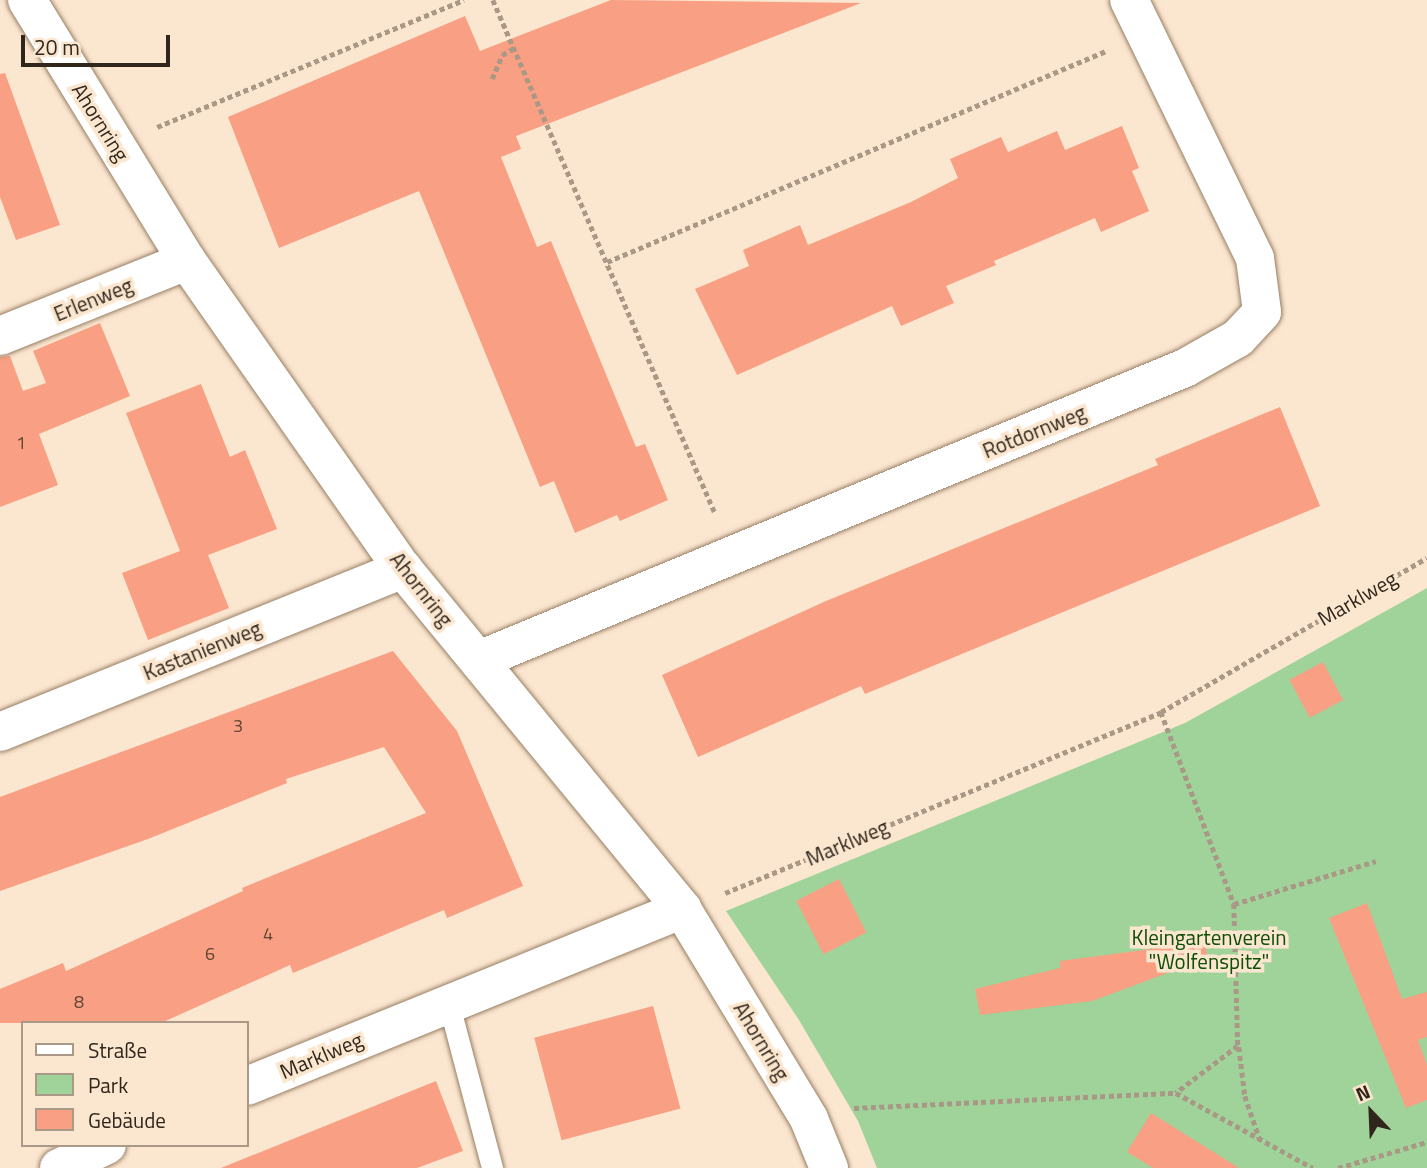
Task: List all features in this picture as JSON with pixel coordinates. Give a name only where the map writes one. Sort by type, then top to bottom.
[{"type":"street","name":"Ahornring","points":[[27,0],[187,261],[403,569],[682,909],[809,1119],[829,1168]]},
{"type":"street","name":"Rotdornweg","points":[[479,660],[1185,369],[1238,338],[1262,312],[1255,258],[1129,0]]},
{"type":"street","name":"Erlenweg","points":[[0,336],[187,261]]},
{"type":"street","name":"Kastanienweg","points":[[0,732],[403,569]]},
{"type":"street","name":"Marklweg","points":[[248,1086],[448,1001],[682,909]]},
{"type":"street","points":[[59,1168],[103,1147]]},
{"type":"lane","points":[[448,1001],[492,1168]]},
{"type":"path","points":[[115,145],[464,0]]},
{"type":"path","points":[[494,0],[734,555]]},
{"type":"path","points":[[607,262],[1147,35]]},
{"type":"path","points":[[492,79],[502,55],[514,48]]},
{"type":"path","name":"Marklweg","points":[[682,909],[1161,712],[1427,558]]},
{"type":"path","points":[[1161,712],[1234,904],[1238,1046],[1245,1096],[1260,1142]]},
{"type":"path","points":[[1234,904],[1376,861]]},
{"type":"path","points":[[1176,1093],[1238,1046]]},
{"type":"path","points":[[809,1119],[854,1108],[1176,1093],[1260,1142],[1313,1168]]},
{"type":"path","points":[[1338,1168],[1427,1142]]},
{"type":"green space","name":"Kleingartenverein \"Wolfenspitz\"","points":[[1427,588],[1427,1168],[877,1168],[858,1121],[799,1020],[726,911],[1185,723]]},
{"type":"building","points":[[611,0],[861,3],[516,136],[521,149],[501,157],[537,247],[551,241],[636,447],[645,444],[668,500],[620,521],[617,515],[575,533],[554,481],[540,487],[419,191],[279,248],[228,117],[465,16],[480,51]]},
{"type":"building","points":[[5,73],[60,225],[16,240],[0,197],[0,74]]},
{"type":"building","points":[[1122,126],[1139,168],[1132,171],[1149,211],[1101,232],[1095,218],[994,261],[996,265],[946,286],[954,303],[901,326],[892,306],[737,375],[695,289],[749,266],[743,250],[800,225],[808,245],[911,202],[958,178],[950,159],[1001,137],[1008,152],[1057,131],[1065,150]]},
{"type":"building","points":[[100,323],[130,396],[39,434],[58,485],[0,507],[0,357],[10,356],[23,391],[46,383],[33,351]]},
{"type":"building","points":[[201,384],[230,457],[245,450],[277,529],[208,555],[229,608],[148,640],[122,573],[180,551],[126,413]]},
{"type":"building","points":[[1280,407],[1320,506],[865,694],[861,686],[698,757],[662,675],[826,601],[1158,465],[1155,459]]},
{"type":"building","points":[[393,651],[457,731],[523,886],[447,918],[444,910],[293,973],[290,965],[165,1021],[0,1023],[0,989],[63,963],[66,971],[243,891],[242,888],[426,813],[384,747],[286,779],[287,783],[148,839],[0,891],[0,797]]},
{"type":"building","points":[[1323,662],[1343,700],[1310,718],[1289,680]]},
{"type":"building","points":[[839,879],[866,932],[823,954],[796,901]]},
{"type":"building","points":[[1367,903],[1402,999],[1427,992],[1427,1037],[1418,1040],[1427,1065],[1427,1100],[1406,1108],[1329,918]]},
{"type":"building","points":[[1204,942],[1208,958],[1092,1001],[980,1015],[975,989],[1060,968],[1060,961]]},
{"type":"building","points":[[653,1006],[680,1108],[562,1140],[534,1038]]},
{"type":"building","points":[[436,1081],[463,1151],[417,1168],[221,1168]]},
{"type":"building","points":[[1151,1113],[1239,1168],[1153,1168],[1127,1152]]}]
